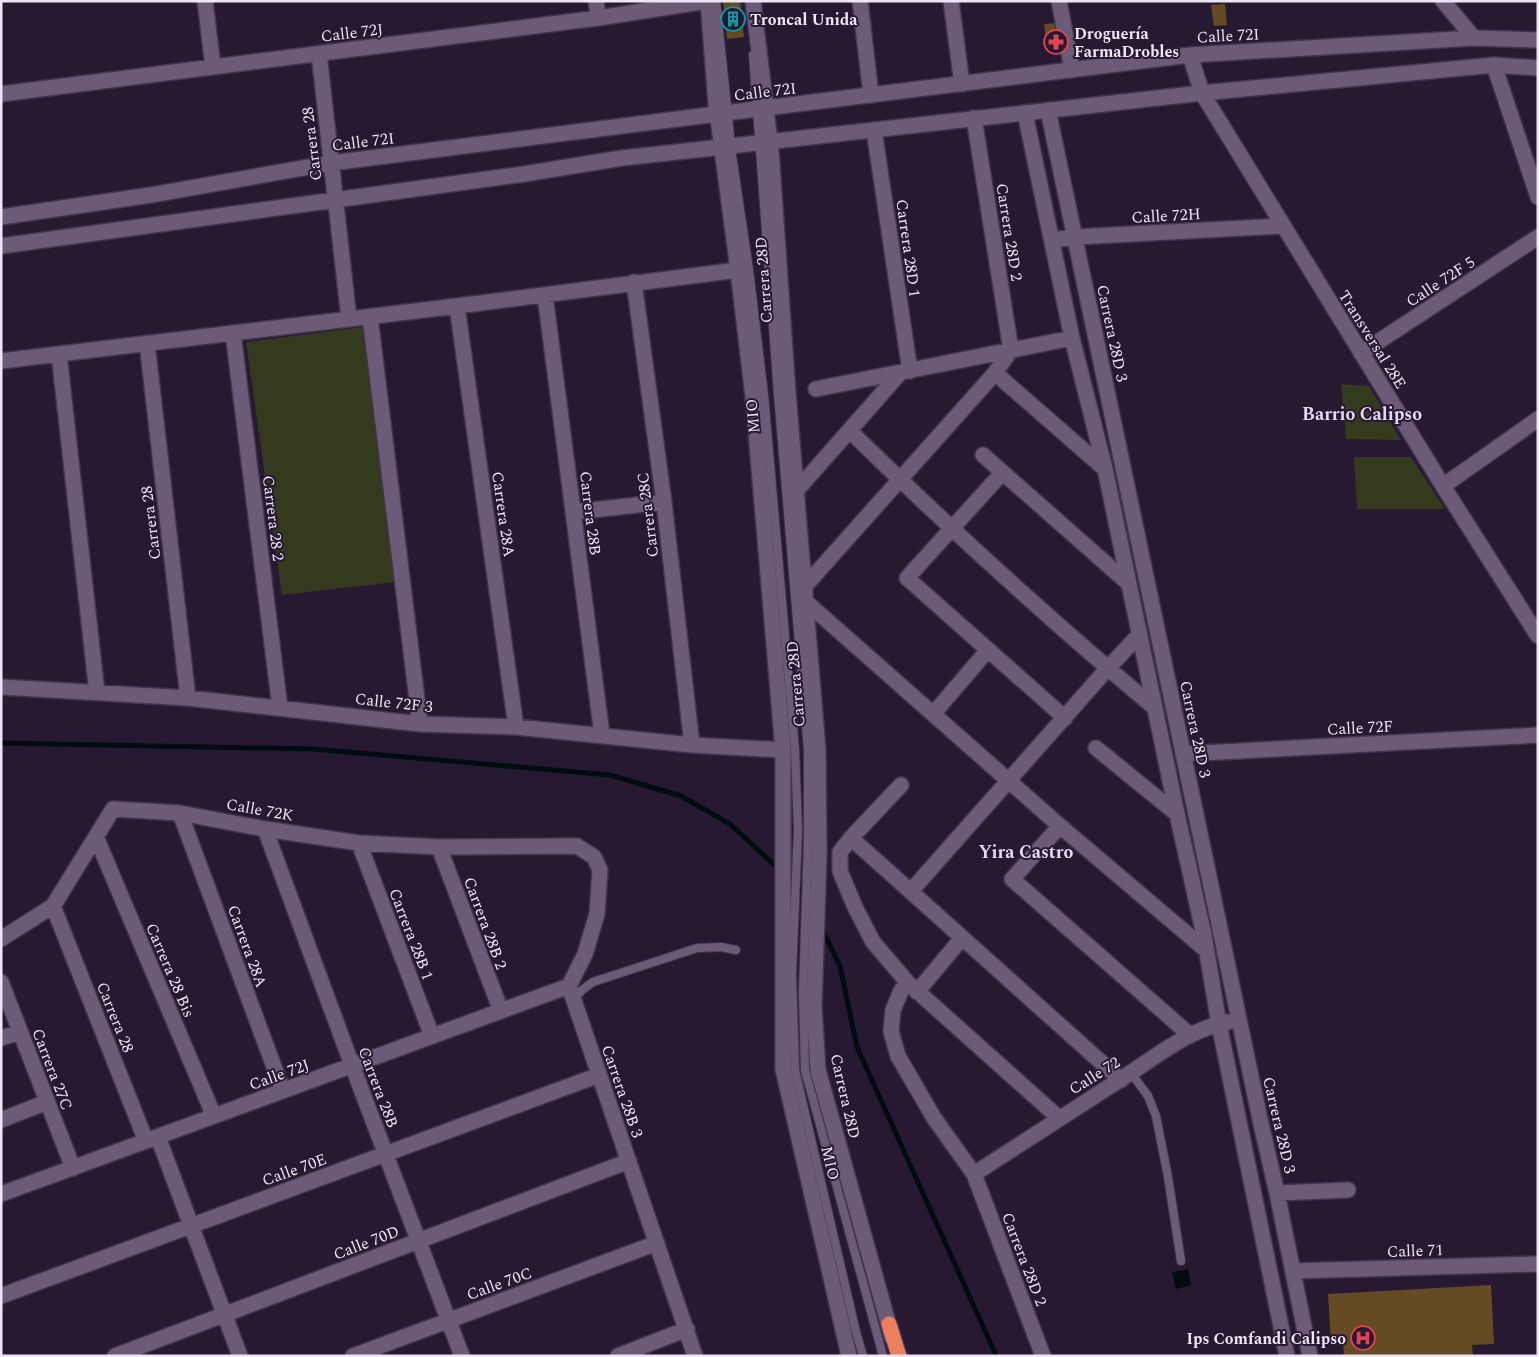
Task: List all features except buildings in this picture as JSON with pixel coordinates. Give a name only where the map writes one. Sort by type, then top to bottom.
[{"type":"highway","points":[[889,1324],[899,1356]]},
{"type":"street","points":[[205,1],[213,67]]},
{"type":"street","points":[[596,1],[598,18]]},
{"type":"street","name":"Calle 72J","points":[[1,94],[598,18],[707,1]]},
{"type":"street","name":"Carrera 28D","points":[[707,1],[726,146],[753,397],[783,750],[783,1070],[848,1356]]},
{"type":"street","name":"Carrera 28D","points":[[753,1],[818,750],[819,853],[814,1007],[818,1070],[889,1324],[895,1356]]},
{"type":"street","points":[[860,1],[871,95]]},
{"type":"street","points":[[951,1],[962,84]]},
{"type":"street","points":[[1059,1],[1072,70]]},
{"type":"street","points":[[1443,1],[1474,38]]},
{"type":"street","name":"Calle 72I","points":[[1,216],[151,195],[331,163],[1190,55],[1474,38],[1538,40]]},
{"type":"street","name":"Carrera 28","points":[[319,54],[349,319]]},
{"type":"street","name":"Transversal 28E","points":[[1190,55],[1202,93],[1282,226],[1538,636]]},
{"type":"street","points":[[1494,65],[1538,197]]},
{"type":"street","points":[[1,246],[524,174],[622,158],[1202,93],[1494,65],[1538,68]]},
{"type":"street","name":"Carrera 28D 3","points":[[1048,110],[1310,1356]]},
{"type":"street","points":[[1025,113],[1072,338],[1105,469],[1205,943],[1218,1024],[1287,1356]]},
{"type":"street","name":"Carrera 28D 2","points":[[974,118],[1011,350]]},
{"type":"street","name":"Carrera 28D 1","points":[[874,130],[905,372]]},
{"type":"street","name":"Calle 72H","points":[[1052,240],[1075,237],[1282,226]]},
{"type":"street","name":"Calle 72F 5","points":[[1361,353],[1538,237]]},
{"type":"street","points":[[1,361],[370,317],[738,270]]},
{"type":"street","name":"Carrera 28C","points":[[634,282],[664,502],[692,744]]},
{"type":"street","name":"Carrera 28B","points":[[545,295],[602,735]]},
{"type":"street","name":"Carrera 28A","points":[[458,306],[516,727]]},
{"type":"street","points":[[370,317],[420,724]]},
{"type":"street","name":"Carrera 28 2","points":[[233,333],[280,708]]},
{"type":"street","points":[[816,389],[1072,338]]},
{"type":"street","name":"Carrera 28","points":[[146,344],[188,698]]},
{"type":"street","points":[[1011,350],[996,373],[901,480],[805,594],[1060,826],[1205,943]]},
{"type":"street","points":[[59,354],[97,693]]},
{"type":"street","points":[[796,491],[905,372]]},
{"type":"street","points":[[996,373],[1105,469]]},
{"type":"street","points":[[1443,486],[1538,419]]},
{"type":"street","points":[[850,431],[952,529],[1155,708]]},
{"type":"street","points":[[983,455],[1128,583]]},
{"type":"street","points":[[1002,473],[907,578],[987,651],[1065,718]]},
{"type":"street","points":[[574,512],[664,502]]},
{"type":"street","points":[[911,891],[1139,635]]},
{"type":"street","points":[[934,713],[987,651]]},
{"type":"street","name":"Calle 72F 3","points":[[1,687],[188,698],[420,724],[516,727],[692,744],[783,750]]},
{"type":"street","name":"Calle 72F","points":[[1183,754],[1538,735]]},
{"type":"street","points":[[1096,748],[1177,814]]},
{"type":"street","points":[[901,785],[840,852],[840,871],[854,907],[873,942],[913,987],[1059,1118]]},
{"type":"street","name":"Calle 72K","points":[[1,939],[53,906],[113,809],[180,813],[265,829],[359,843],[439,847],[577,846],[594,857],[600,870],[596,914],[585,954],[569,986]]},
{"type":"street","name":"Carrera 28A","points":[[180,813],[283,1091]]},
{"type":"street","points":[[1060,826],[1012,880],[1190,1035]]},
{"type":"street","name":"Carrera 28B","points":[[265,829],[462,1356]]},
{"type":"street","name":"Carrera 28 Bis","points":[[96,837],[214,1116]]},
{"type":"street","points":[[851,838],[962,938],[1126,1077]]},
{"type":"street","name":"Carrera 28B 1","points":[[359,843],[432,1036]]},
{"type":"street","name":"Carrera 28B 2","points":[[439,847],[500,1011]]},
{"type":"street","name":"Carrera 28","points":[[53,906],[191,1226],[240,1356]]},
{"type":"street","points":[[1205,943],[1221,932]]},
{"type":"street","name":"Carrera 28D 2","points":[[962,938],[913,987],[901,991],[893,1010],[891,1031],[898,1056],[934,1118],[974,1174],[1043,1356]]},
{"type":"street","name":"Carrera 27C","points":[[1,982],[72,1168]]},
{"type":"street","name":"Calle 72J","points":[[1,1194],[569,986]]},
{"type":"street","name":"Carrera 28B 3","points":[[569,986],[696,1356]]},
{"type":"street","name":"Calle 72","points":[[974,1174],[1190,1035],[1218,1024],[1239,1020]]},
{"type":"street","points":[[1,1038],[20,1032]]},
{"type":"street","name":"Calle 70E","points":[[1,1296],[600,1075]]},
{"type":"street","points":[[1,1120],[47,1102]]},
{"type":"street","name":"Calle 70D","points":[[115,1356],[629,1160]]},
{"type":"street","points":[[1277,1193],[1348,1190]]},
{"type":"street","name":"Calle 70C","points":[[353,1356],[657,1242]]},
{"type":"street","name":"Calle 71","points":[[1293,1271],[1538,1264]]},
{"type":"street","points":[[618,1356],[686,1329]]},
{"type":"lane","points":[[716,1],[722,114]]},
{"type":"lane","points":[[747,1],[761,109]]},
{"type":"lane","name":"MIO","points":[[765,142],[779,404],[808,750],[808,841],[803,991],[805,1070],[883,1356]]},
{"type":"lane","name":"MIO","points":[[726,146],[764,395],[796,750],[798,830],[792,974],[795,1070],[854,1322],[864,1356]]},
{"type":"lane","points":[[574,1001],[582,990],[593,982],[680,953],[708,947],[736,950]]},
{"type":"lane","points":[[1126,1077],[1148,1096],[1156,1116],[1182,1261]]},
{"type":"green space","points":[[363,327],[395,582],[282,595],[246,342]]},
{"type":"green space","points":[[1341,384],[1369,386],[1401,440],[1346,439]]},
{"type":"green space","points":[[1354,457],[1411,457],[1445,509],[1357,509]]},
{"type":"shaded area","points":[[1188,1269],[1191,1285],[1176,1289],[1172,1272]]},
{"type":"waterway","points":[[1,743],[313,749],[610,775],[681,796],[730,824],[780,870]]},
{"type":"waterway","points":[[786,876],[802,890],[805,897]]},
{"type":"waterway","points":[[822,929],[840,966],[857,1047],[995,1353]]},
{"type":"place","name":"Troncal Unida","points":[[733,19]]},
{"type":"place","name":"Droguería FarmaDrobles","points":[[1056,42]]},
{"type":"place","name":"Ips Comfandi Calipso","points":[[1363,1338]]},
{"type":"district","name":"Barrio Calipso","points":[[1362,414]]},
{"type":"district","name":"Yira Castro","points":[[1026,852]]}]
